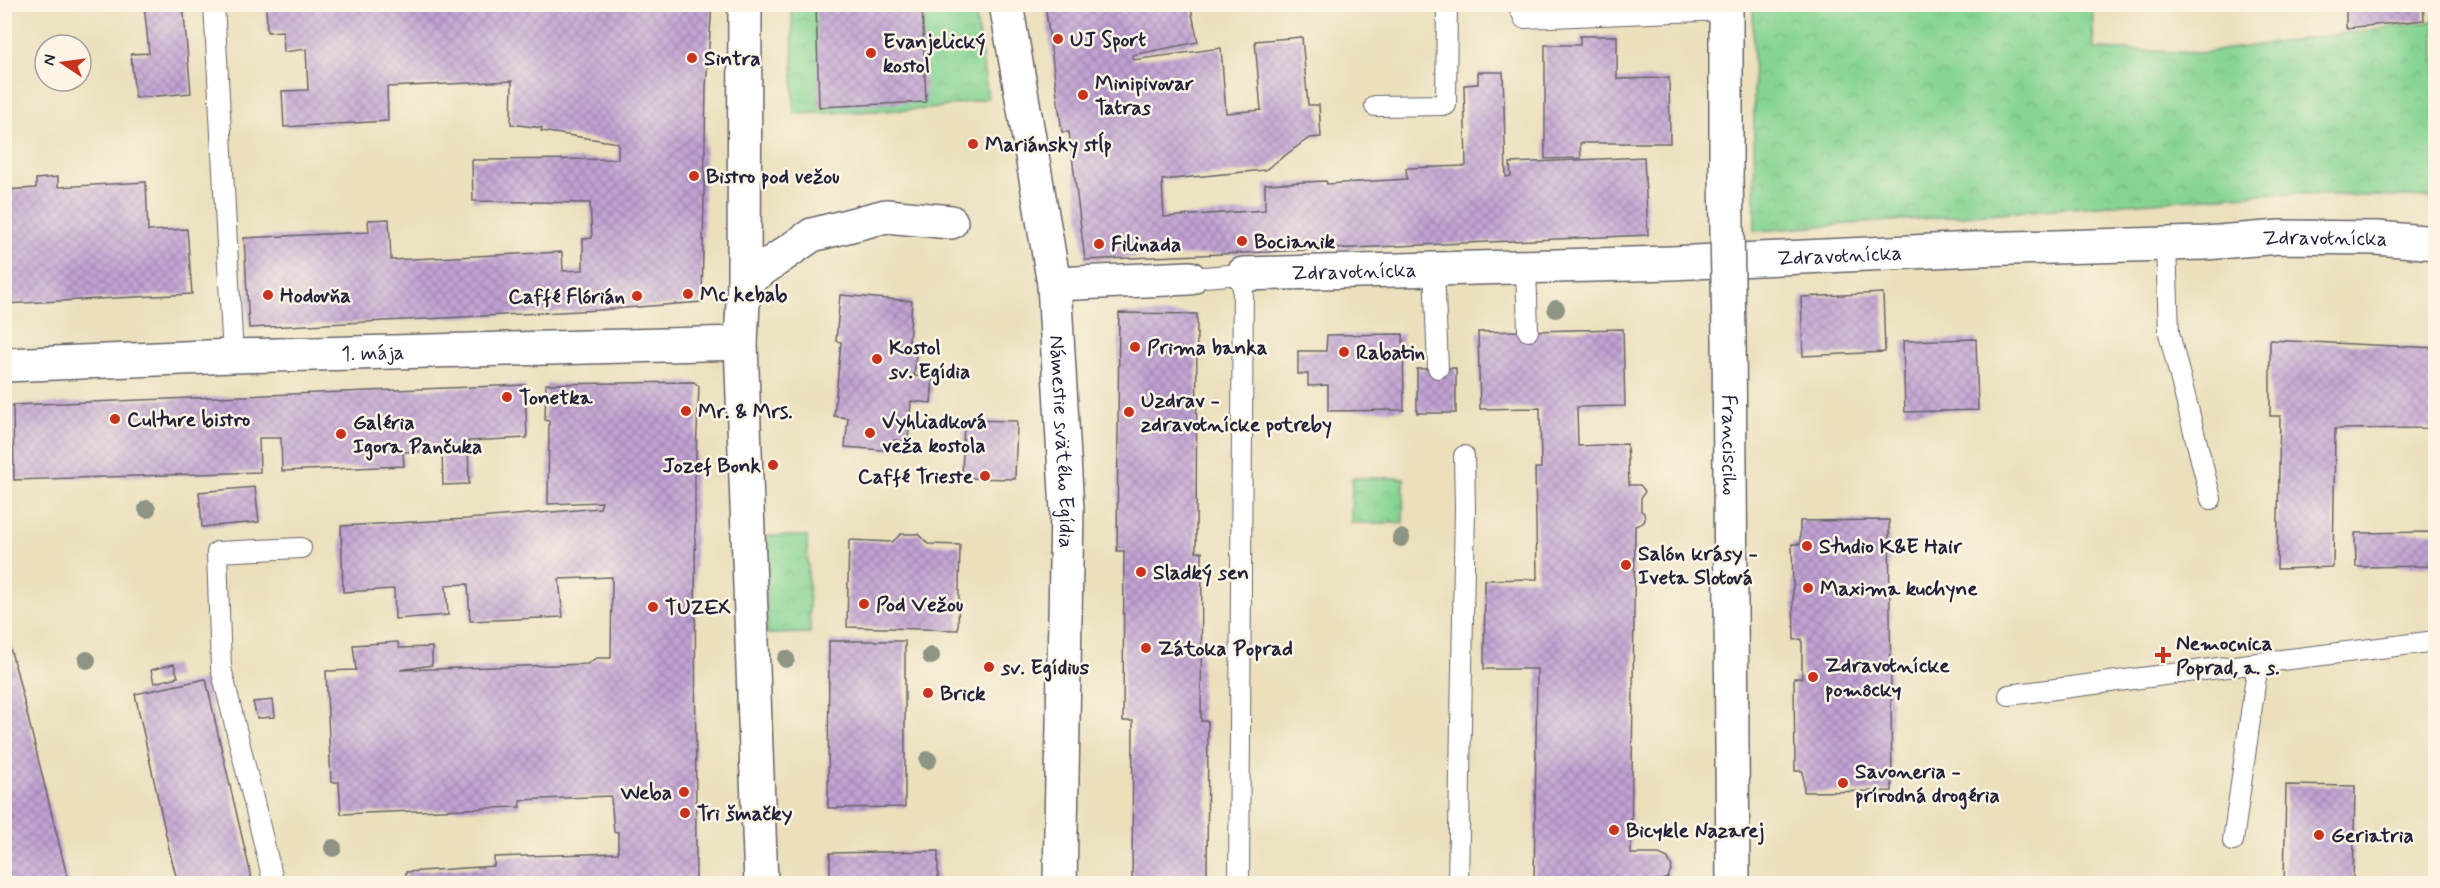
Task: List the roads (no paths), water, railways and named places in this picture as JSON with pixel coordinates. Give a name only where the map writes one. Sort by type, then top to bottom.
[{"type":"street","points":[[745,4],[744,282],[741,343],[761,884]]},
{"type":"street","name":"Námestie svätého Egídia","points":[[1006,4],[1054,284],[1067,510],[1060,884]]},
{"type":"street","name":"Francisciho","points":[[1726,7],[1733,884]]},
{"type":"street","points":[[744,282],[812,235],[886,216],[951,222]]},
{"type":"street","name":"Zdravotnícka","points":[[1243,274],[1671,263],[1975,249],[2205,243],[2280,237],[2377,238],[2436,243]]},
{"type":"street","points":[[1054,284],[1190,278]]},
{"type":"street","name":"1. mája","points":[[4,365],[233,356],[741,343]]},
{"type":"lane","points":[[214,4],[233,356]]},
{"type":"lane","points":[[1375,106],[1446,105],[1447,4]]},
{"type":"lane","points":[[1518,4],[1524,18],[1726,7]]},
{"type":"lane","points":[[2166,244],[2169,333],[2211,499]]},
{"type":"lane","points":[[1526,267],[1528,331]]},
{"type":"lane","points":[[1434,269],[1438,368]]},
{"type":"lane","points":[[1190,278],[1243,274],[1239,884]]},
{"type":"lane","points":[[1458,884],[1464,456]]},
{"type":"lane","points":[[274,884],[221,668],[217,552],[301,548]]},
{"type":"lane","points":[[2009,695],[2436,641]]},
{"type":"lane","points":[[2233,841],[2258,663]]},
{"type":"place","name":"UJ Sport","points":[[1058,39]]},
{"type":"place","name":"Evanjelický kostol","points":[[871,53]]},
{"type":"place","name":"Sintra","points":[[692,58]]},
{"type":"place","name":"Minipivovar Tatras","points":[[1083,95]]},
{"type":"place","name":"Mariánsky stĺp","points":[[973,144]]},
{"type":"place","name":"Bistro pod vežou","points":[[694,176]]},
{"type":"place","name":"Bocianik","points":[[1242,241]]},
{"type":"place","name":"Filinada","points":[[1099,244]]},
{"type":"place","name":"Mc kebab","points":[[688,294]]},
{"type":"place","name":"Hodovňa","points":[[268,295]]},
{"type":"place","name":"Caffé Flórián","points":[[637,296]]},
{"type":"place","name":"Prima banka","points":[[1135,347]]},
{"type":"place","name":"Rabatin","points":[[1344,352]]},
{"type":"place","name":"Kostol sv. Egídia","points":[[877,359]]},
{"type":"place","name":"Tonetka","points":[[507,397]]},
{"type":"place","name":"Mr. & Mrs.","points":[[686,411]]},
{"type":"place","name":"Uzdrav - zdravotnícke potreby","points":[[1129,412]]},
{"type":"place","name":"Culture bistro","points":[[115,419]]},
{"type":"place","name":"Vyhliadková veža kostola","points":[[870,433]]},
{"type":"place","name":"Galéria Igora Pančuka","points":[[341,434]]},
{"type":"place","name":"Jozef Bonk","points":[[773,465]]},
{"type":"place","name":"Caffé Trieste","points":[[985,476]]},
{"type":"place","name":"Studio K&E Hair","points":[[1807,546]]},
{"type":"place","name":"Salón krásy - Iveta Slotová","points":[[1626,565]]},
{"type":"place","name":"Sladký sen","points":[[1141,572]]},
{"type":"place","name":"Maxima kuchyne","points":[[1808,588]]},
{"type":"place","name":"Pod Vežou","points":[[864,604]]},
{"type":"place","name":"TUZEX","points":[[653,607]]},
{"type":"place","name":"Zátoka Poprad","points":[[1146,648]]},
{"type":"place","name":"Nemocnica Poprad, a. s.","points":[[2163,655]]},
{"type":"place","name":"sv. Egídius","points":[[989,667]]},
{"type":"place","name":"Zdravotnícke pomôcky","points":[[1813,677]]},
{"type":"place","name":"Brick","points":[[928,693]]},
{"type":"place","name":"Savoneria - prírodná drogéria","points":[[1843,783]]},
{"type":"place","name":"Weba","points":[[684,792]]},
{"type":"place","name":"Tri šmačky","points":[[685,813]]},
{"type":"place","name":"Bicykle Nazarej","points":[[1614,830]]},
{"type":"place","name":"Geriatria","points":[[2319,835]]}]
